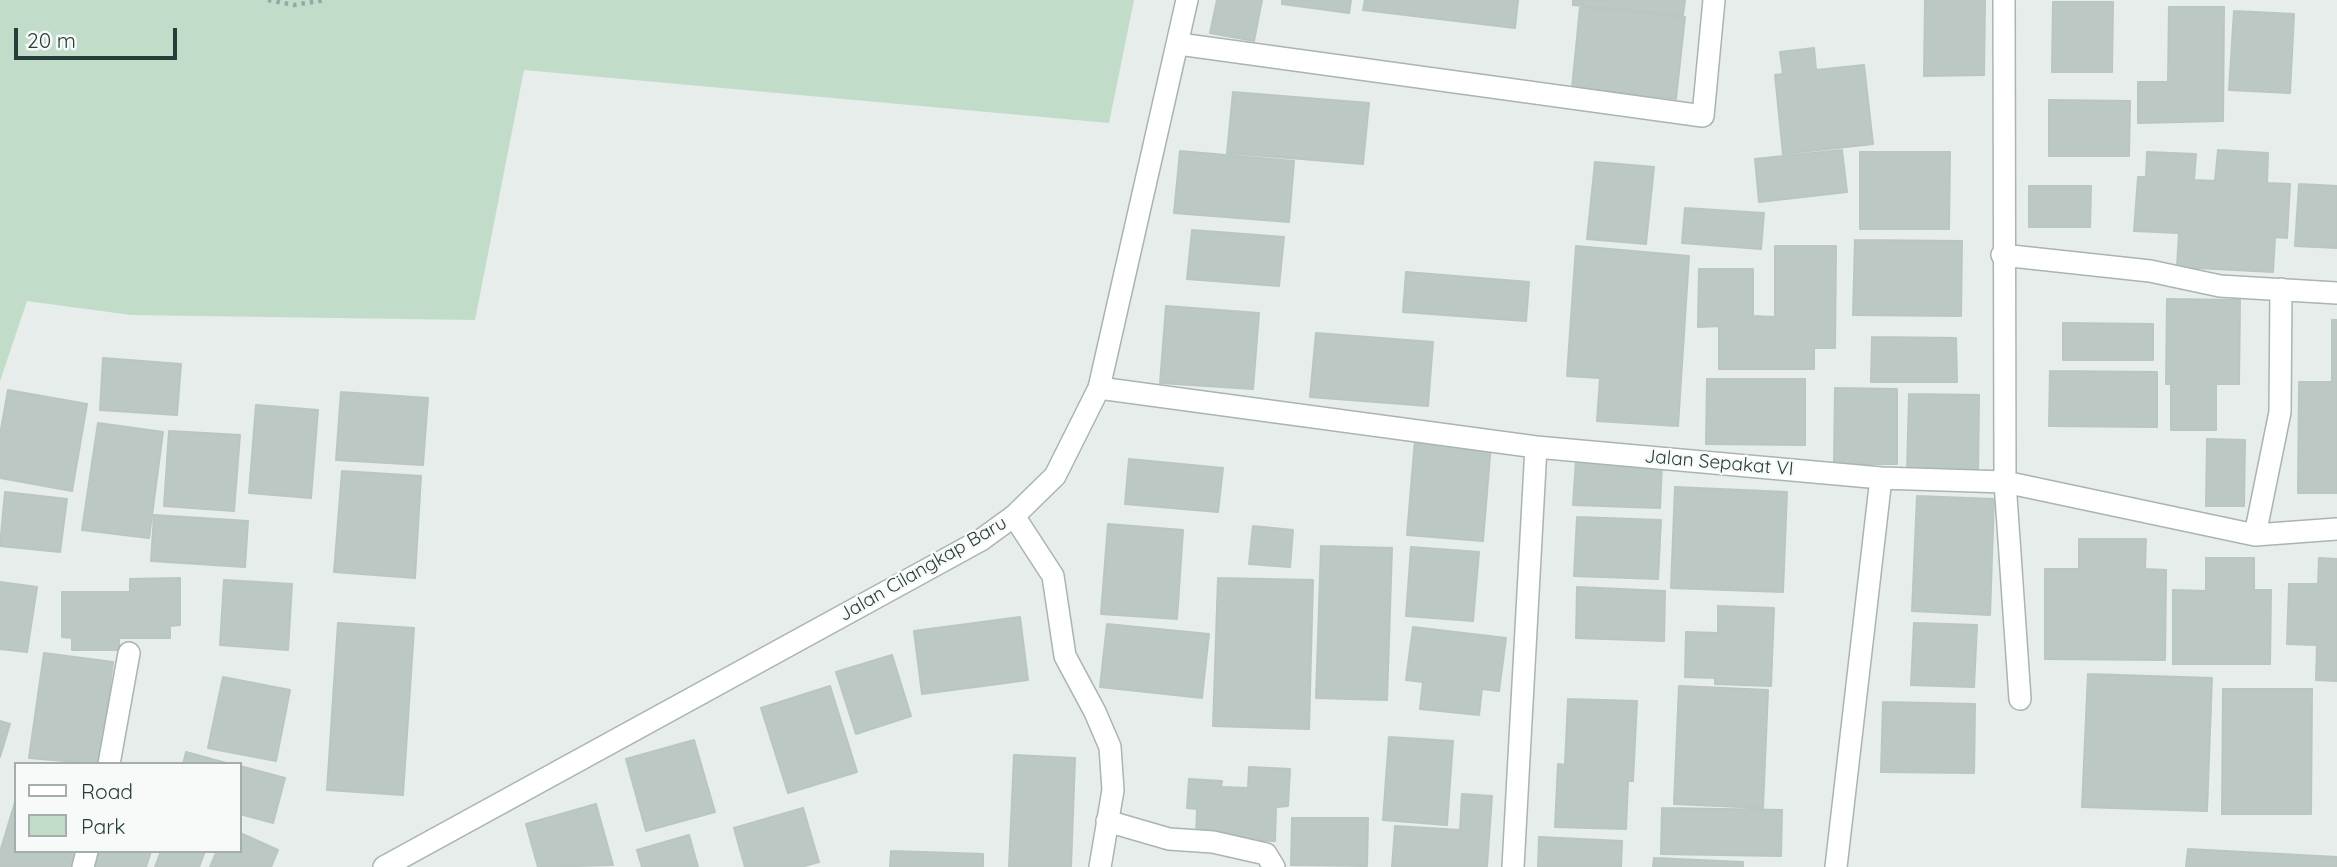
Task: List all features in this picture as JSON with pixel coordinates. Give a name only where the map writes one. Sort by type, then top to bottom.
[{"type":"street","name":"Jalan Cilangkap Baru","points":[[384,867],[981,540],[1014,516],[1055,476],[1099,388],[1187,0]]},
{"type":"street","points":[[1179,44],[1703,116],[1714,0]]},
{"type":"street","points":[[2004,0],[2002,255],[2005,482],[2020,699]]},
{"type":"street","points":[[2002,255],[2150,271],[2220,286],[2337,293]]},
{"type":"street","points":[[2255,535],[2280,412],[2280,289]]},
{"type":"street","name":"Jalan Sepakat VI","points":[[1099,388],[1536,447],[1881,478],[2005,482],[2255,535],[2337,529]]},
{"type":"street","points":[[1513,867],[1536,447]]},
{"type":"street","points":[[1836,867],[1881,478]]},
{"type":"street","points":[[1014,516],[1053,576],[1065,656],[1110,747],[1113,790],[1100,867]]},
{"type":"street","points":[[109,762],[129,653]]},
{"type":"street","points":[[1107,821],[1169,839],[1213,842],[1266,854],[1274,867]]},
{"type":"path","points":[[268,0],[294,5],[325,0]]},
{"type":"green space","points":[[0,0],[1134,0],[1109,123],[524,70],[475,320],[131,315],[27,301],[0,381]]},
{"type":"building","points":[[1217,0],[1262,0],[1254,41],[1210,33]]},
{"type":"building","points":[[1282,0],[1351,0],[1349,13],[1282,4]]},
{"type":"building","points":[[1365,0],[1518,0],[1515,28],[1363,10]]},
{"type":"building","points":[[1573,0],[1685,0],[1683,15],[1573,5]]},
{"type":"building","points":[[1925,0],[1985,0],[1984,75],[1924,76]]},
{"type":"building","points":[[2053,2],[2113,2],[2112,72],[2052,72]]},
{"type":"building","points":[[1580,7],[1685,17],[1676,99],[1652,96],[1651,104],[1599,100],[1600,91],[1572,88]]},
{"type":"building","points":[[2169,7],[2224,7],[2223,121],[2138,123],[2138,82],[2168,82]]},
{"type":"building","points":[[2234,11],[2294,14],[2290,93],[2229,90]]},
{"type":"building","points":[[1814,48],[1816,70],[1864,65],[1873,144],[1783,154],[1775,75],[1783,74],[1780,52]]},
{"type":"building","points":[[1233,92],[1369,103],[1363,164],[1227,153]]},
{"type":"building","points":[[2049,100],[2130,101],[2129,156],[2049,156]]},
{"type":"building","points":[[1842,150],[1847,192],[1759,202],[1755,159]]},
{"type":"building","points":[[2218,150],[2268,153],[2267,183],[2290,184],[2287,238],[2275,237],[2273,272],[2177,267],[2179,233],[2134,231],[2138,177],[2146,177],[2147,152],[2196,154],[2194,180],[2215,181]]},
{"type":"building","points":[[1180,151],[1294,161],[1289,222],[1174,213]]},
{"type":"building","points":[[1860,152],[1950,152],[1949,229],[1860,229]]},
{"type":"building","points":[[1595,162],[1654,167],[1646,244],[1587,239]]},
{"type":"building","points":[[2299,184],[2337,186],[2337,248],[2295,246]]},
{"type":"building","points":[[2029,186],[2091,186],[2090,227],[2029,227]]},
{"type":"building","points":[[1685,208],[1764,213],[1761,249],[1682,243]]},
{"type":"building","points":[[1192,230],[1284,237],[1279,286],[1187,279]]},
{"type":"building","points":[[1855,240],[1962,241],[1961,316],[1853,315]]},
{"type":"building","points":[[1576,246],[1689,256],[1678,426],[1597,421],[1600,378],[1567,376]]},
{"type":"building","points":[[1775,246],[1836,246],[1835,348],[1814,348],[1814,369],[1719,369],[1719,326],[1698,327],[1699,269],[1753,269],[1753,316],[1775,317]]},
{"type":"building","points":[[1406,272],[1529,282],[1526,321],[1403,312]]},
{"type":"building","points":[[2167,299],[2240,300],[2239,384],[2216,384],[2216,430],[2171,430],[2171,384],[2166,384]]},
{"type":"building","points":[[1166,306],[1259,313],[1253,389],[1160,383]]},
{"type":"building","points":[[2332,320],[2337,320],[2337,493],[2298,493],[2299,382],[2332,382]]},
{"type":"building","points":[[2063,323],[2153,324],[2153,360],[2063,360]]},
{"type":"building","points":[[1316,333],[1433,342],[1428,406],[1310,397]]},
{"type":"building","points":[[1872,337],[1956,338],[1957,382],[1871,382]]},
{"type":"building","points":[[103,358],[181,364],[177,415],[100,410]]},
{"type":"building","points":[[2050,371],[2157,372],[2157,427],[2049,426]]},
{"type":"building","points":[[1707,379],[1805,379],[1805,445],[1706,444]]},
{"type":"building","points":[[1835,388],[1897,389],[1897,464],[1834,464]]},
{"type":"building","points":[[8,390],[87,404],[72,491],[0,478],[0,435]]},
{"type":"building","points":[[341,392],[428,398],[423,465],[336,460]]},
{"type":"building","points":[[1909,394],[1979,395],[1978,473],[1907,472]]},
{"type":"building","points":[[256,405],[318,410],[311,498],[249,493]]},
{"type":"building","points":[[98,423],[163,432],[149,538],[82,530]]},
{"type":"building","points":[[169,431],[240,435],[234,511],[164,506]]},
{"type":"building","points":[[1415,439],[1491,444],[1483,541],[1407,535]]},
{"type":"building","points":[[2207,439],[2245,440],[2244,506],[2206,506]]},
{"type":"building","points":[[1129,459],[1223,468],[1218,512],[1125,504]]},
{"type":"building","points":[[1576,460],[1662,463],[1660,508],[1573,505]]},
{"type":"building","points":[[342,471],[421,476],[415,578],[334,572]]},
{"type":"building","points":[[1675,487],[1787,492],[1783,592],[1671,588]]},
{"type":"building","points":[[5,492],[67,499],[60,552],[0,546]]},
{"type":"building","points":[[1917,496],[1994,499],[1990,615],[1912,611]]},
{"type":"building","points":[[154,515],[248,521],[245,567],[151,561]]},
{"type":"building","points":[[1577,517],[1661,520],[1658,579],[1574,576]]},
{"type":"building","points":[[1108,524],[1183,530],[1177,619],[1101,614]]},
{"type":"building","points":[[1253,526],[1293,530],[1290,567],[1249,564]]},
{"type":"building","points":[[2079,539],[2146,539],[2145,569],[2166,570],[2165,660],[2045,659],[2045,569],[2079,569]]},
{"type":"building","points":[[1321,546],[1392,548],[1387,700],[1316,698]]},
{"type":"building","points":[[1411,547],[1479,552],[1473,621],[1406,616]]},
{"type":"building","points":[[2206,558],[2254,558],[2254,590],[2271,590],[2270,664],[2173,664],[2173,590],[2206,591]]},
{"type":"building","points":[[2319,558],[2337,559],[2337,681],[2316,680],[2317,645],[2287,644],[2289,584],[2318,584]]},
{"type":"building","points":[[180,578],[180,625],[170,626],[170,638],[119,638],[119,650],[72,650],[72,638],[62,637],[62,592],[130,592],[130,579]]},
{"type":"building","points":[[1218,578],[1313,580],[1309,729],[1213,726]]},
{"type":"building","points":[[224,580],[292,584],[288,650],[220,645]]},
{"type":"building","points":[[0,582],[37,587],[27,652],[0,649]]},
{"type":"building","points":[[1577,587],[1665,591],[1664,641],[1576,638]]},
{"type":"building","points":[[1718,606],[1774,608],[1771,686],[1715,684],[1715,678],[1685,677],[1686,632],[1718,633]]},
{"type":"building","points":[[1020,617],[1028,680],[922,694],[914,631]]},
{"type":"building","points":[[338,623],[414,628],[403,795],[327,790]]},
{"type":"building","points":[[1914,623],[1977,625],[1974,687],[1911,685]]},
{"type":"building","points":[[1107,624],[1209,634],[1202,698],[1100,687]]},
{"type":"building","points":[[1413,627],[1506,638],[1499,691],[1482,689],[1479,715],[1420,709],[1423,682],[1406,680]]},
{"type":"building","points":[[44,653],[113,662],[100,762],[29,758]]},
{"type":"building","points":[[892,655],[911,716],[856,734],[836,672]]},
{"type":"building","points":[[2088,674],[2212,678],[2207,811],[2082,807]]},
{"type":"building","points":[[223,677],[290,690],[276,761],[208,748]]},
{"type":"building","points":[[830,686],[857,772],[788,793],[761,708]]},
{"type":"building","points":[[1679,686],[1768,690],[1763,808],[1674,804]]},
{"type":"building","points":[[2223,689],[2312,689],[2311,814],[2222,814]]},
{"type":"building","points":[[1568,699],[1637,701],[1633,781],[1628,781],[1626,829],[1555,827],[1558,764],[1565,765]]},
{"type":"building","points":[[1883,702],[1975,704],[1974,773],[1881,772]]},
{"type":"building","points":[[0,721],[10,724],[0,757]]},
{"type":"building","points":[[1389,737],[1453,741],[1447,825],[1383,820]]},
{"type":"building","points":[[694,740],[715,812],[646,831],[626,759]]},
{"type":"building","points":[[186,752],[223,762],[184,762]]},
{"type":"building","points":[[1014,755],[1075,758],[1071,867],[1009,867]]},
{"type":"building","points":[[242,767],[285,778],[273,823],[242,815]]},
{"type":"building","points":[[1249,767],[1290,769],[1288,806],[1276,807],[1275,841],[1196,838],[1197,809],[1187,808],[1189,779],[1222,781],[1221,787],[1248,788]]},
{"type":"building","points":[[1462,794],[1492,796],[1487,867],[1392,867],[1395,826],[1460,830]]},
{"type":"building","points":[[596,804],[613,865],[538,867],[526,824]]},
{"type":"building","points":[[14,806],[14,853],[80,853],[76,867],[0,867],[0,852]]},
{"type":"building","points":[[803,808],[819,862],[801,867],[745,867],[734,828]]},
{"type":"building","points":[[1662,808],[1782,810],[1781,856],[1661,854]]},
{"type":"building","points":[[1292,818],[1368,818],[1367,866],[1291,865]]},
{"type":"building","points":[[242,834],[278,850],[271,867],[210,867],[216,853],[242,853]]},
{"type":"building","points":[[689,835],[698,867],[642,867],[637,850]]},
{"type":"building","points":[[1539,837],[1622,841],[1621,867],[1538,867]]},
{"type":"building","points":[[2188,849],[2337,857],[2337,867],[2186,867]]},
{"type":"building","points":[[891,851],[983,854],[983,867],[890,867]]},
{"type":"building","points":[[99,853],[150,853],[146,867],[95,867]]},
{"type":"building","points":[[160,853],[204,853],[199,867],[155,867]]},
{"type":"building","points":[[1654,858],[1743,862],[1743,867],[1653,867]]}]
